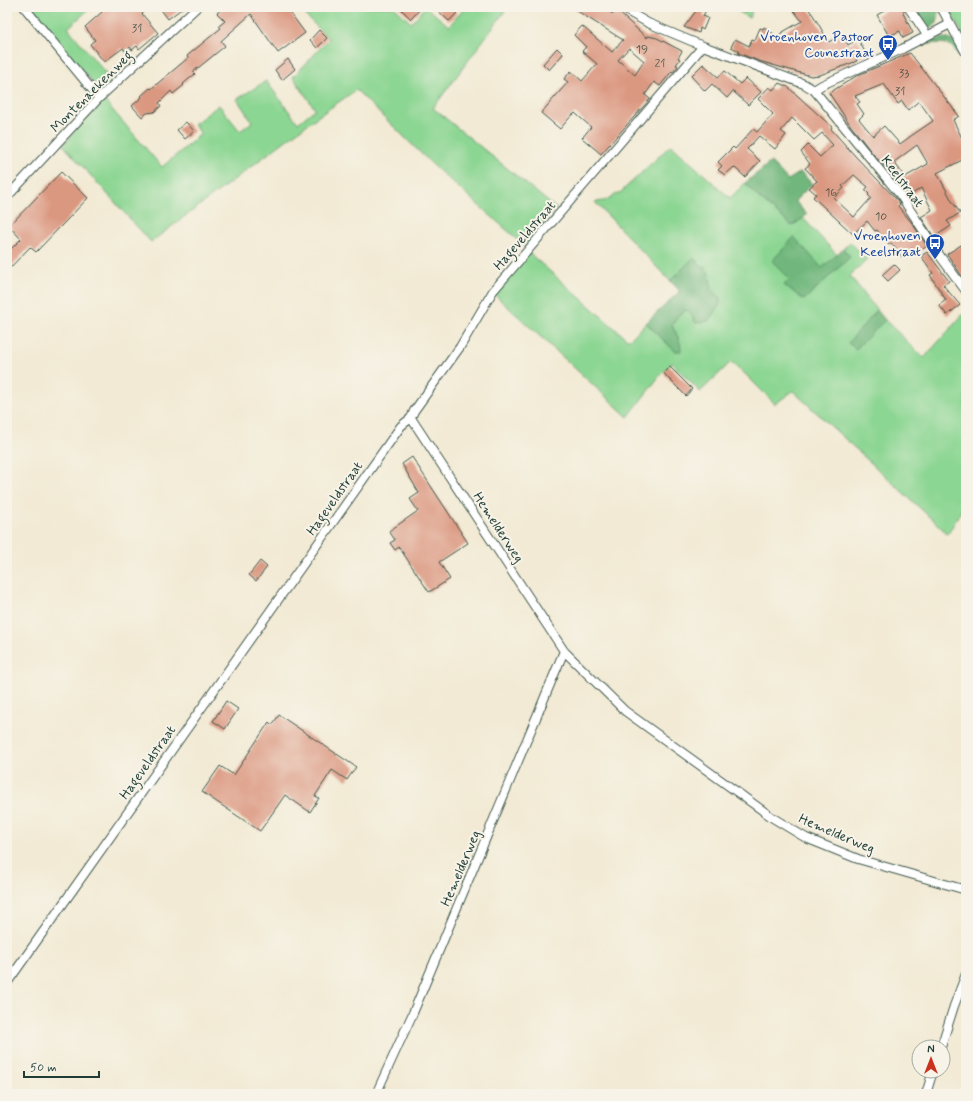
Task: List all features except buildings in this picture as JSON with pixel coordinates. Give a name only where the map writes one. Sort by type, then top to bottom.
[{"type":"street","points":[[24,7],[99,98]]},
{"type":"street","name":"Montenaekenweg","points":[[7,197],[99,98],[197,7]]},
{"type":"street","points":[[620,7],[648,23],[703,46],[804,84],[814,90],[902,49],[950,24]]},
{"type":"street","points":[[908,7],[927,35]]},
{"type":"street","points":[[941,7],[966,53]]},
{"type":"street","name":"Hageveldstraat","points":[[7,982],[401,426],[412,418],[414,411],[460,347],[492,291],[703,46]]},
{"type":"street","name":"Keelstraat","points":[[814,90],[901,196],[940,256],[966,291]]},
{"type":"street","name":"Hemelderweg","points":[[412,418],[564,651],[625,711],[773,818],[806,838],[858,858],[966,890]]},
{"type":"street","name":"Hemelderweg","points":[[376,1094],[413,1014],[564,651]]},
{"type":"street","points":[[944,1039],[966,974]]},
{"type":"street","points":[[926,1094],[931,1079]]},
{"type":"green space","points":[[30,7],[84,7],[87,11],[68,28],[112,81],[102,86],[95,84]]},
{"type":"green space","points":[[306,7],[394,7],[411,23],[426,7],[449,26],[465,7],[508,7],[433,108],[557,209],[525,246],[434,166],[356,90],[313,120],[151,242],[63,145],[103,99],[162,167],[201,134],[194,124],[219,105],[240,131],[252,122],[237,99],[266,81],[298,123],[315,109],[293,77],[329,39],[306,16],[311,11]]},
{"type":"green space","points":[[732,7],[754,7],[749,18]]},
{"type":"green space","points":[[914,7],[936,7],[939,12],[937,23],[930,29]]},
{"type":"green space","points":[[948,7],[966,7],[966,40]]},
{"type":"green space","points":[[941,38],[949,39],[955,43],[964,55],[959,56],[948,44],[937,43],[922,45]]},
{"type":"green space","points":[[671,145],[730,198],[745,183],[757,196],[792,226],[803,218],[837,255],[822,268],[772,261],[790,279],[784,285],[804,299],[850,257],[843,249],[850,242],[867,259],[850,276],[877,310],[849,343],[856,349],[885,320],[924,358],[966,311],[966,502],[948,534],[793,391],[775,404],[731,362],[700,392],[672,363],[661,374],[628,417],[495,295],[529,253],[627,339],[630,339],[646,323],[675,351],[678,337],[672,326],[674,320],[682,312],[721,299],[712,289],[708,271],[693,258],[670,281],[595,202],[604,201],[621,192]]},
{"type":"green space","points":[[771,162],[788,180],[801,172],[812,184],[795,201],[807,215],[792,226],[757,196],[745,183]]},
{"type":"green space","points":[[794,237],[822,268],[843,249],[850,257],[804,300],[784,285],[790,279],[772,261]]},
{"type":"green space","points":[[693,258],[708,271],[712,289],[721,299],[719,306],[708,321],[696,323],[688,310],[678,316],[672,326],[677,335],[681,351],[675,351],[646,323],[679,292],[679,290],[670,281]]},
{"type":"green space","points":[[877,310],[885,320],[856,349],[848,343]]},
{"type":"place","name":"Vroenhoven Pastoor Counestraat","points":[[888,61]]},
{"type":"place","name":"Vroenhoven Keelstraat","points":[[935,260]]}]
